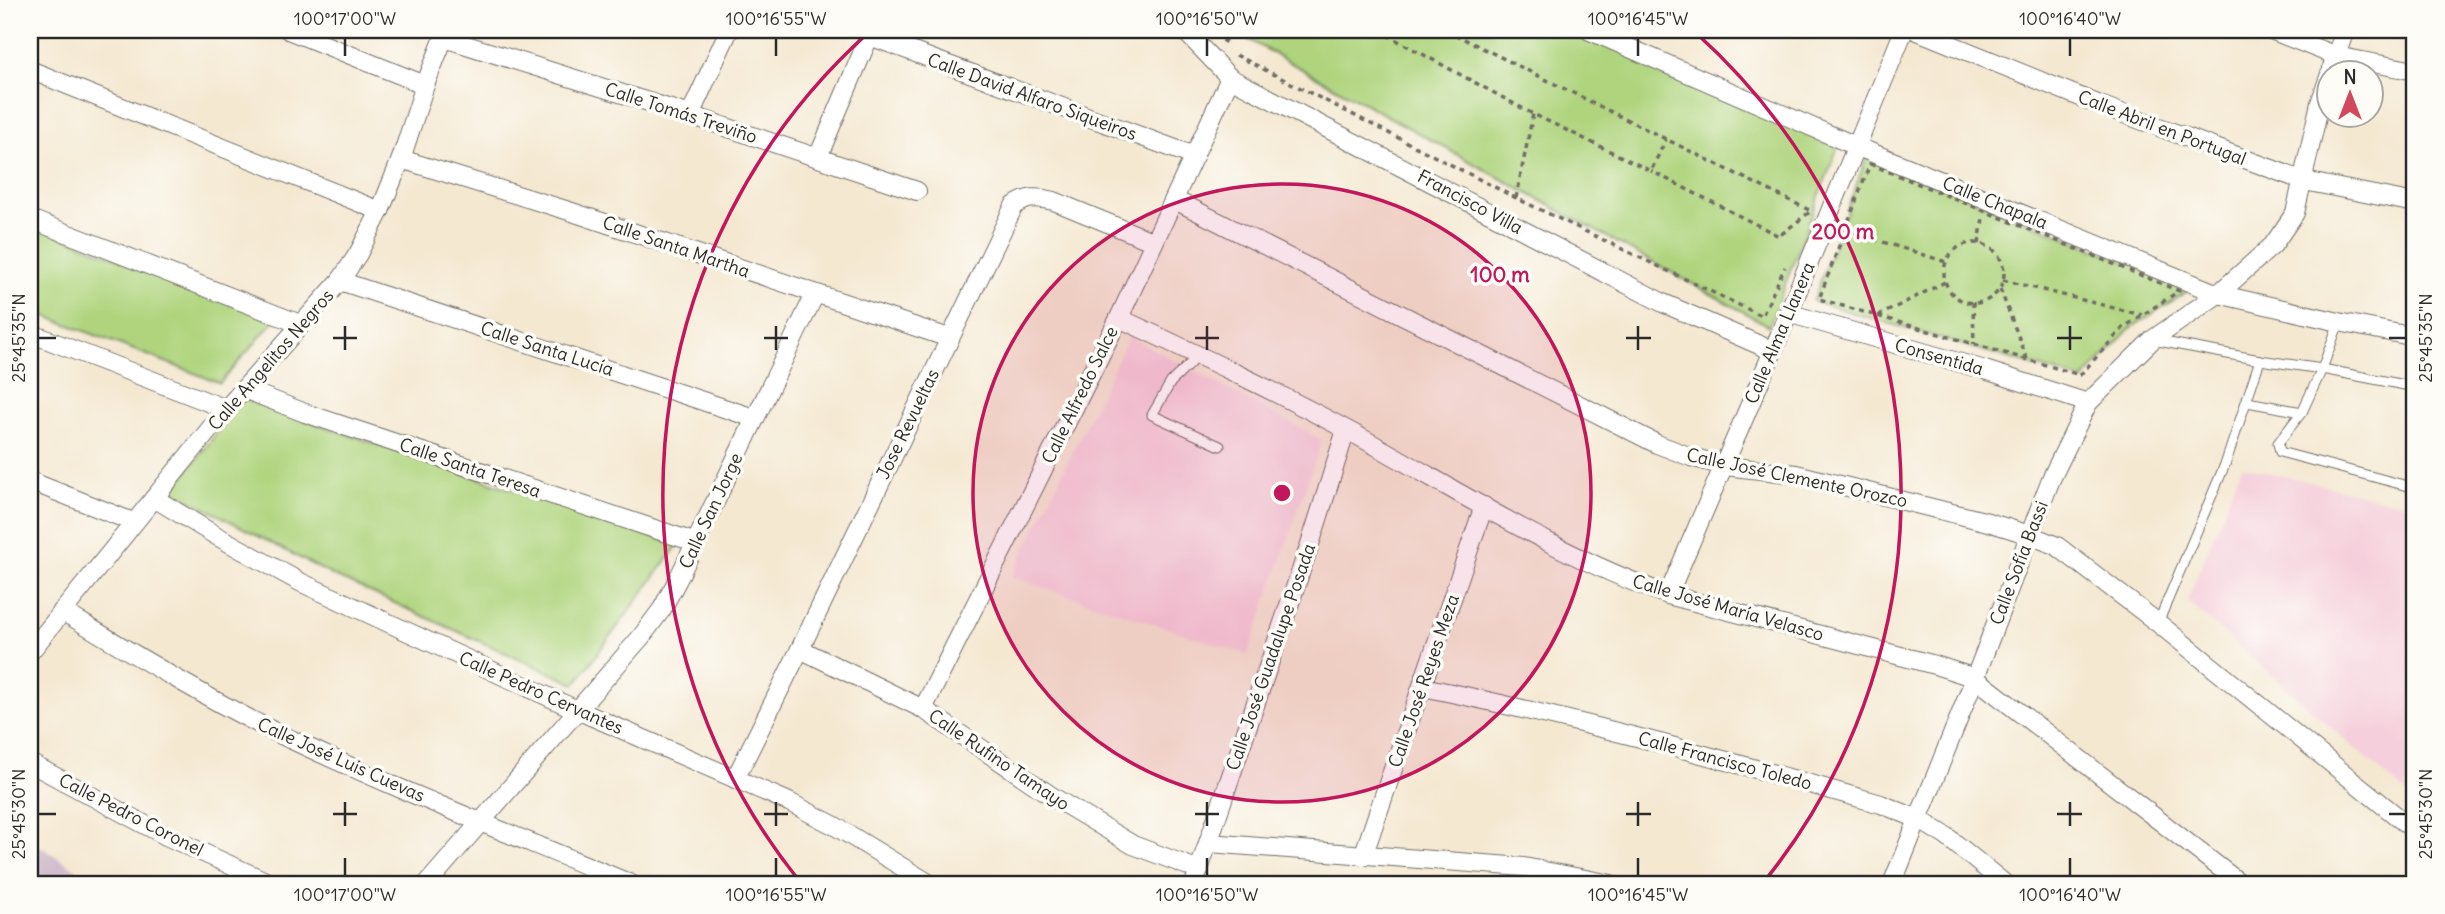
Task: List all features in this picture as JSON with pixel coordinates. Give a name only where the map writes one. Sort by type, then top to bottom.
[{"type":"street","points":[[288,30],[425,85]]},
{"type":"street","points":[[690,115],[729,30]]},
{"type":"street","name":"Francisco Villa","points":[[1184,30],[1230,78],[1663,303],[1773,351]]},
{"type":"street","name":"Calle Chapala","points":[[1588,30],[1858,147],[2218,294],[2415,337]]},
{"type":"street","name":"Calle Alma Llanera","points":[[1668,595],[1725,466],[1904,30]]},
{"type":"street","name":"Calle Abril en Portugal","points":[[1915,30],[2100,105],[2304,181],[2415,204]]},
{"type":"street","points":[[2271,30],[2336,56],[2415,71]]},
{"type":"street","name":"Calle Sofía Bassi","points":[[2335,60],[2345,30]]},
{"type":"street","points":[[818,157],[871,33]]},
{"type":"street","name":"Calle David Alfaro Siqueiros","points":[[871,33],[1194,156]]},
{"type":"street","name":"Calle Angelitos Negros","points":[[30,652],[226,409],[340,281],[358,254],[380,211],[445,34]]},
{"type":"street","name":"Calle Tomás Treviño","points":[[445,34],[917,191]]},
{"type":"street","points":[[30,70],[380,211]]},
{"type":"street","name":"Calle Alfredo Salce","points":[[923,709],[1119,318],[1230,78]]},
{"type":"street","name":"Calle Sofía Bassi","points":[[1892,884],[1975,678],[2050,479],[2088,403],[2152,340],[2218,294],[2273,245],[2295,213],[2316,122]]},
{"type":"street","name":"Calle Santa Martha","points":[[401,159],[569,211],[949,338]]},
{"type":"street","name":"Jose Revueltas","points":[[735,779],[1014,206],[1024,199],[1037,197],[1054,201],[1154,242]]},
{"type":"street","name":"Calle José Clemente Orozco","points":[[1175,200],[1395,309],[1657,444],[1725,466],[1796,474],[2030,535],[2057,545],[2415,831]]},
{"type":"street","points":[[30,219],[300,324]]},
{"type":"street","name":"Calle Santa Lucía","points":[[340,281],[754,418]]},
{"type":"street","name":"Calle San Jorge","points":[[427,884],[641,637],[662,609],[697,543],[815,294]]},
{"type":"street","name":"Consentida","points":[[1788,313],[2088,403]]},
{"type":"street","name":"Calle José María Velasco","points":[[1119,318],[1199,355],[1346,430],[1573,555],[1625,579],[1668,595],[1935,664],[1975,678],[2241,884]]},
{"type":"street","points":[[30,332],[226,409]]},
{"type":"street","name":"Calle Santa Teresa","points":[[244,389],[317,417],[697,543]]},
{"type":"street","name":"Calle José Guadalupe Posada","points":[[1197,877],[1346,430]]},
{"type":"street","points":[[30,481],[133,522]]},
{"type":"street","name":"Calle Pedro Cervantes","points":[[154,498],[300,582],[835,826],[930,884]]},
{"type":"street","name":"Calle José Reyes Meza","points":[[1363,856],[1484,506]]},
{"type":"street","name":"Calle José Luis Cuevas","points":[[62,611],[221,704],[267,727],[351,766],[631,884]]},
{"type":"street","points":[[30,621],[48,628]]},
{"type":"street","name":"Calle Rufino Tamayo","points":[[800,649],[923,709],[1053,797],[1133,845],[1197,877]]},
{"type":"street","name":"Calle Francisco Toledo","points":[[1423,687],[1507,705],[1881,804],[1946,836],[2005,884]]},
{"type":"street","name":"Calle Pedro Coronel","points":[[30,763],[166,836],[272,884]]},
{"type":"street","points":[[1209,844],[1524,867],[1611,884]]},
{"type":"lane","points":[[2339,322],[2322,369],[2302,412],[2278,443],[2280,452],[2415,488]]},
{"type":"lane","points":[[2152,340],[2415,387]]},
{"type":"lane","points":[[1199,355],[1171,382],[1152,415],[1220,446]]},
{"type":"lane","points":[[2158,623],[2226,462],[2260,360]]},
{"type":"lane","points":[[2247,402],[2302,412]]},
{"type":"lane","points":[[30,881],[36,884]]},
{"type":"path","points":[[1220,47],[1231,30]]},
{"type":"path","points":[[1378,30],[1533,114],[1779,236],[1811,211]]},
{"type":"path","points":[[1446,30],[1811,211]]},
{"type":"path","points":[[1232,53],[1516,198],[1762,316],[1788,260]]},
{"type":"path","points":[[1516,198],[1533,114]]},
{"type":"path","points":[[1651,171],[1666,139]]},
{"type":"path","points":[[1870,164],[1985,212],[2179,291],[2123,328],[2080,375],[1819,299],[1870,164]]},
{"type":"path","points":[[1807,220],[1811,211]]},
{"type":"path","points":[[1979,244],[1985,212]]},
{"type":"path","points":[[1844,230],[1946,262]]},
{"type":"path","points":[[1979,244],[1996,253],[2004,270],[2003,280],[2000,289],[1985,301],[1973,303],[1957,298],[1945,282],[1946,262],[1959,247],[1979,244]]},
{"type":"path","points":[[2003,280],[2142,315]]},
{"type":"path","points":[[1878,316],[1945,282]]},
{"type":"path","points":[[2000,289],[2027,359]]},
{"type":"path","points":[[1973,303],[1975,344]]},
{"type":"shaded area","points":[[1129,336],[1322,440],[1248,655],[1012,577]]},
{"type":"shaded area","points":[[2242,466],[2415,507],[2415,801],[2187,601]]},
{"type":"shaded area","points":[[30,840],[99,884],[30,884]]},
{"type":"green space","points":[[1231,30],[1581,30],[1839,144],[1769,326]]},
{"type":"green space","points":[[1867,157],[2192,288],[2128,330],[2083,380],[1813,301]]},
{"type":"green space","points":[[30,224],[275,320],[220,383],[30,310]]},
{"type":"green space","points":[[242,399],[678,545],[575,684],[332,575],[173,491]]}]
